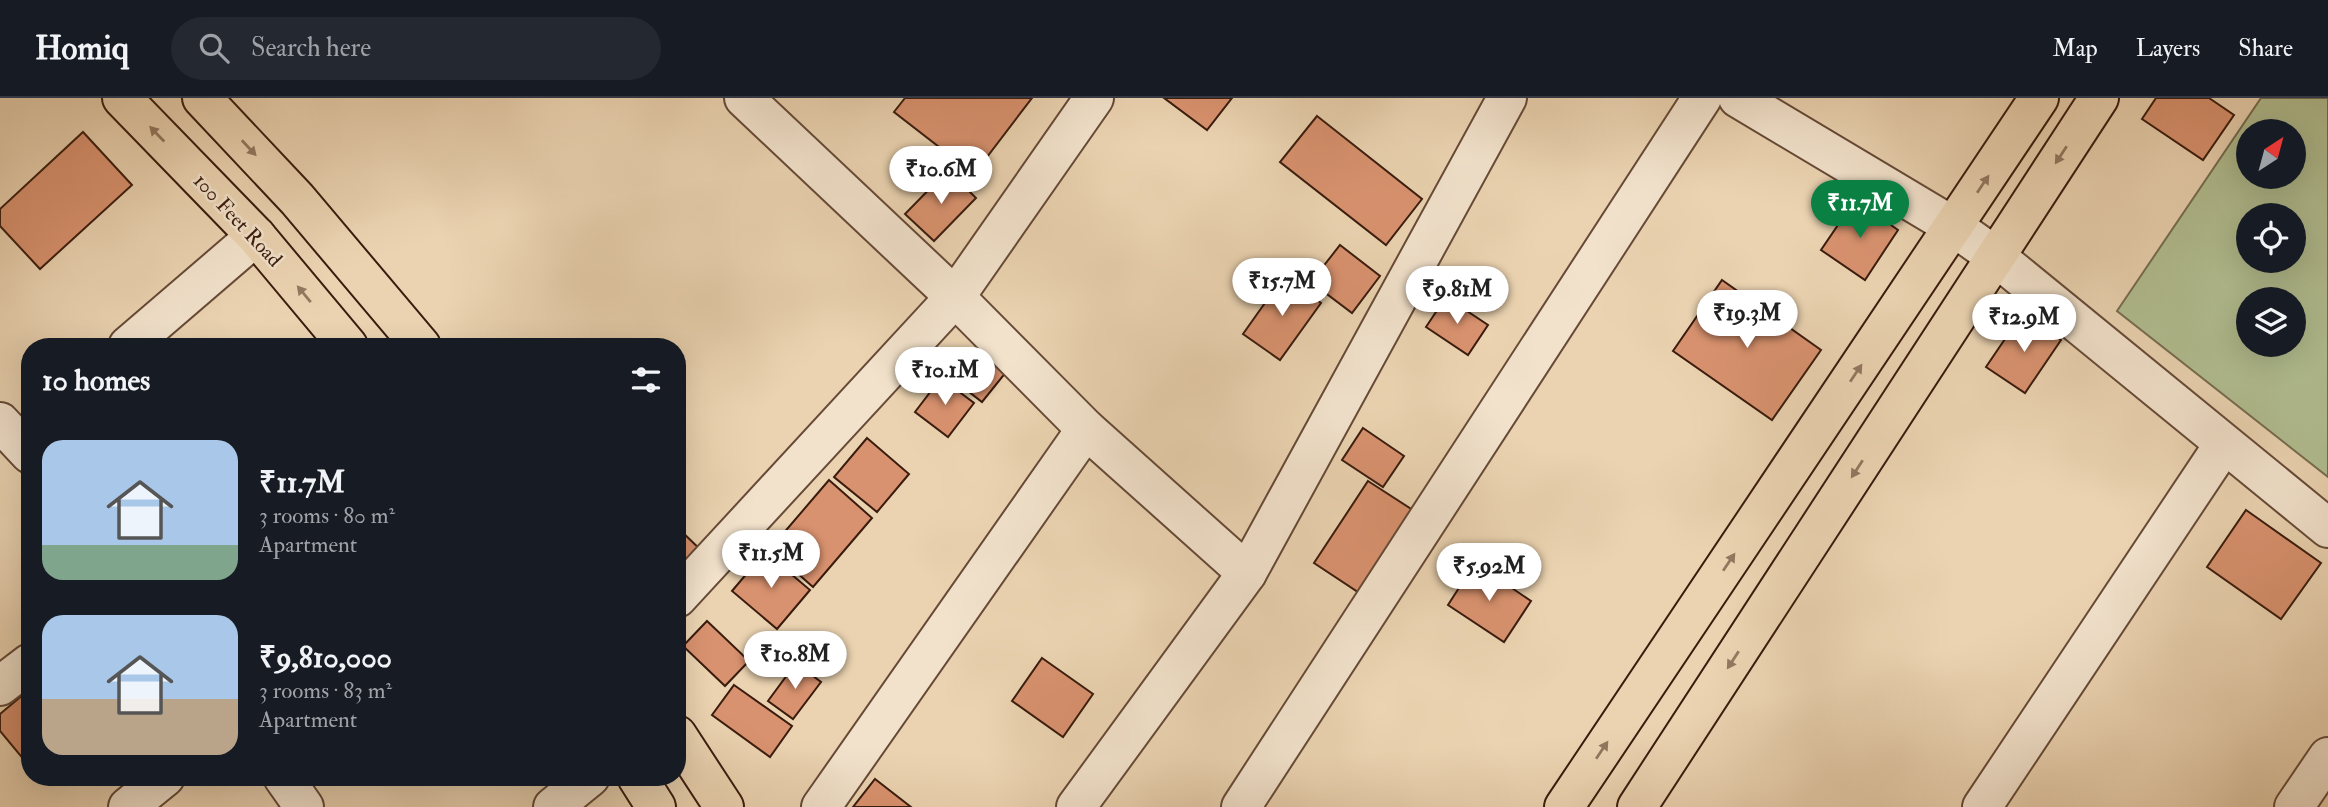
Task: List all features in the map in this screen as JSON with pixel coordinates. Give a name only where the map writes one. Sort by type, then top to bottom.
[{"type":"main road","name":"100 Feet Road","points":[[122,98],[256,236],[341,338]]},
{"type":"main road","points":[[202,98],[298,198],[414,338]]},
{"type":"main road","points":[[1564,807],[2039,98]]},
{"type":"main road","points":[[1637,807],[2099,98]]},
{"type":"main road","points":[[686,749],[724,807]]},
{"type":"main road","points":[[643,786],[656,807]]},
{"type":"street","points":[[744,98],[955,297],[1086,429],[1247,573]]},
{"type":"street","points":[[686,588],[955,297],[1094,98]]},
{"type":"street","points":[[1076,807],[1247,573],[1507,98]]},
{"type":"street","points":[[1241,807],[1702,98]]},
{"type":"street","points":[[1738,98],[1954,227],[1996,256],[2328,528]]},
{"type":"street","points":[[137,338],[256,236]]},
{"type":"street","points":[[821,807],[1086,429]]},
{"type":"street","points":[[1982,807],[2224,444]]},
{"type":"street","points":[[0,686],[21,670]]},
{"type":"street","points":[[2294,807],[2328,757]]},
{"type":"street","points":[[128,807],[154,786]]},
{"type":"street","points":[[289,786],[304,807]]},
{"type":"street","points":[[553,807],[579,786]]},
{"type":"green space","points":[[2261,98],[2328,98],[2328,477],[2117,311],[2236,135],[2236,189],[2306,189],[2306,119],[2247,119]]},
{"type":"building","points":[[905,98],[1032,98],[974,174],[894,112]]},
{"type":"building","points":[[1164,98],[1232,98],[1207,130]]},
{"type":"building","points":[[2156,98],[2209,98],[2234,115],[2203,160],[2142,119]]},
{"type":"building","points":[[1317,116],[1422,199],[1386,245],[1280,162]]},
{"type":"building","points":[[83,132],[132,185],[40,269],[0,226],[0,209]]},
{"type":"building","points":[[948,170],[976,198],[934,241],[905,214]]},
{"type":"building","points":[[1855,200],[1898,230],[1865,280],[1821,250]]},
{"type":"building","points":[[1340,245],[1380,276],[1352,313],[1311,282]]},
{"type":"building","points":[[1284,276],[1321,303],[1280,360],[1243,334]]},
{"type":"building","points":[[1722,280],[1821,350],[1772,420],[1673,351]]},
{"type":"building","points":[[1446,297],[1488,325],[1468,355],[1426,327]]},
{"type":"building","points":[[2022,314],[2061,340],[2025,393],[1986,367]]},
{"type":"building","points":[[984,352],[1007,371],[982,402],[959,384]]},
{"type":"building","points":[[941,378],[974,403],[948,437],[915,412]]},
{"type":"building","points":[[1363,428],[1404,456],[1383,487],[1342,460]]},
{"type":"building","points":[[867,438],[909,474],[877,512],[834,477]]},
{"type":"building","points":[[829,480],[872,518],[813,587],[770,549]]},
{"type":"building","points":[[1368,481],[1419,514],[1364,596],[1314,563]]},
{"type":"building","points":[[2246,510],[2321,563],[2281,619],[2207,567]]},
{"type":"building","points":[[686,536],[708,557],[686,579]]},
{"type":"building","points":[[765,552],[810,590],[777,629],[732,591]]},
{"type":"building","points":[[1475,563],[1531,601],[1504,642],[1448,605]]},
{"type":"building","points":[[707,621],[749,661],[725,686],[686,649],[686,643]]},
{"type":"building","points":[[1042,658],[1093,694],[1063,737],[1012,701]]},
{"type":"building","points":[[796,663],[821,682],[793,719],[768,701]]},
{"type":"building","points":[[734,685],[792,726],[770,757],[712,715]]},
{"type":"building","points":[[21,696],[21,756],[0,731],[0,714]]},
{"type":"building","points":[[875,779],[911,807],[853,807]]}]
